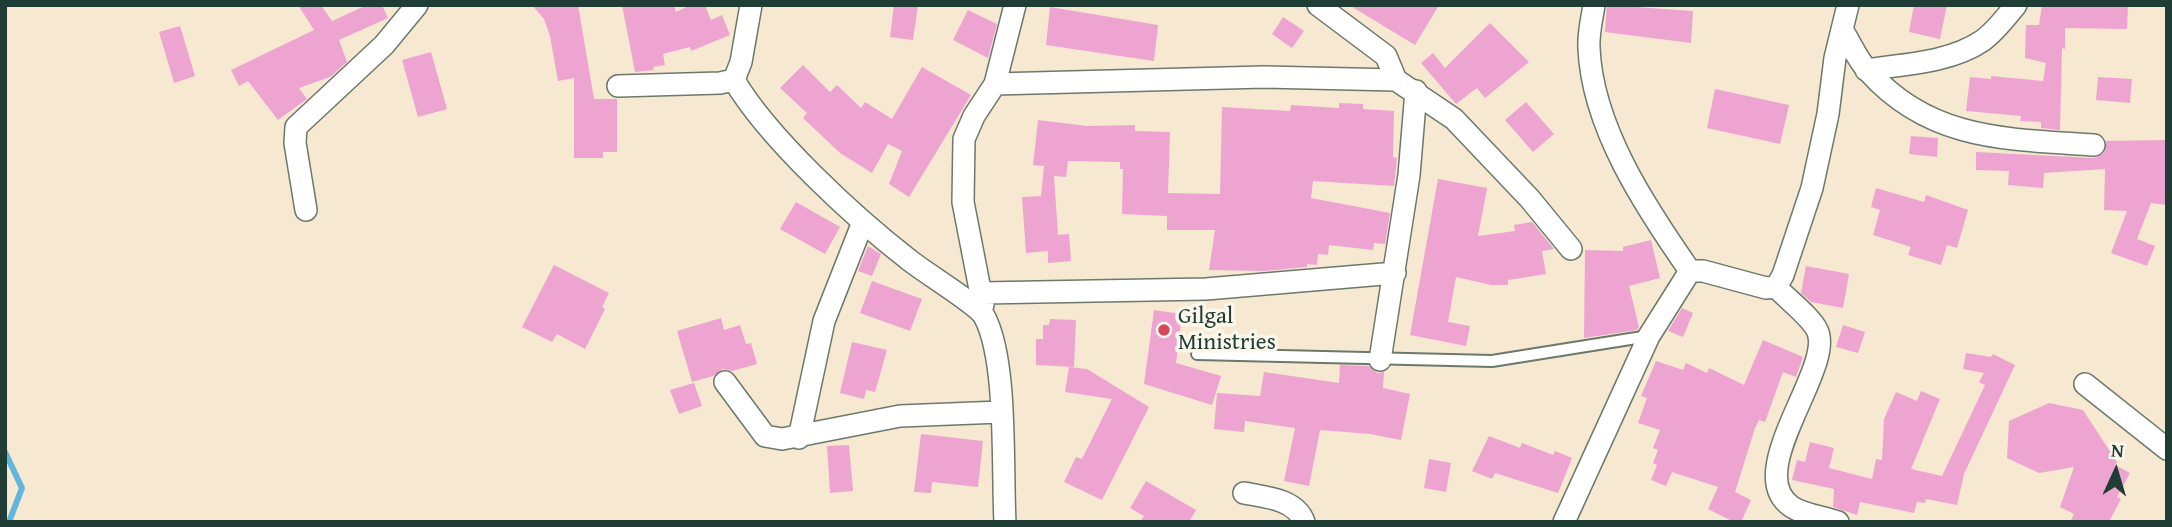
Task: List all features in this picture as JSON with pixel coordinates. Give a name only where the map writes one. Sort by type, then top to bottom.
[{"type":"street","points":[[306,210],[295,143],[296,127],[384,45],[417,5]]},
{"type":"street","points":[[734,80],[741,62],[751,5]]},
{"type":"street","points":[[1005,522],[997,356],[984,314],[963,202],[962,164],[964,139],[995,84],[1015,5]]},
{"type":"street","points":[[1318,5],[1386,56],[1396,80]]},
{"type":"street","points":[[1594,5],[1589,54],[1591,73],[1604,116],[1633,186],[1690,271]]},
{"type":"street","points":[[1776,287],[1799,234],[1812,188],[1828,114],[1835,58],[1848,5]]},
{"type":"street","points":[[1866,70],[1935,60],[1961,52],[1983,41],[2016,5]]},
{"type":"street","points":[[1843,31],[1866,70],[1886,90],[1927,118],[1948,128],[2023,140],[2094,145]]},
{"type":"street","points":[[995,84],[1264,78],[1396,80],[1454,119],[1531,199],[1571,249]]},
{"type":"street","points":[[618,86],[720,83],[734,80]]},
{"type":"street","points":[[734,80],[783,142],[863,222],[984,314]]},
{"type":"street","points":[[1380,359],[1409,175],[1416,91]]},
{"type":"street","points":[[799,438],[824,321],[863,222]]},
{"type":"street","points":[[1690,271],[1703,271],[1766,288],[1776,287]]},
{"type":"street","points":[[1564,522],[1649,336],[1690,271]]},
{"type":"street","points":[[982,293],[1206,289],[1395,273]]},
{"type":"street","points":[[1776,287],[1818,330],[1819,352],[1810,382],[1792,414],[1778,463],[1779,491],[1791,507],[1838,522]]},
{"type":"street","points":[[725,382],[765,436],[799,438],[900,416],[1000,412]]},
{"type":"street","points":[[2085,384],[2167,449]]},
{"type":"street","points":[[1244,493],[1291,505],[1302,514],[1304,522]]},
{"type":"lane","points":[[1196,354],[1492,361],[1649,336]]},
{"type":"building","points":[[298,5],[321,5],[332,21],[367,5],[382,5],[388,18],[339,40],[347,62],[330,77],[299,88],[307,99],[278,120],[248,81],[239,86],[231,70],[314,30]]},
{"type":"building","points":[[532,5],[578,5],[594,99],[617,99],[617,152],[603,152],[603,158],[574,158],[574,78],[558,81],[550,36],[544,19]]},
{"type":"building","points":[[622,5],[674,5],[676,12],[691,5],[705,5],[711,20],[722,15],[730,35],[691,51],[690,47],[663,54],[665,65],[653,67],[654,70],[635,72]]},
{"type":"building","points":[[894,5],[918,5],[913,40],[890,37]]},
{"type":"building","points":[[1349,5],[1439,5],[1415,45]]},
{"type":"building","points":[[1607,5],[1693,11],[1691,43],[1605,32]]},
{"type":"building","points":[[1914,5],[1947,5],[1940,39],[1909,32]]},
{"type":"building","points":[[2042,5],[2128,5],[2127,29],[2065,28],[2060,130],[2041,128],[2041,122],[2020,121],[2021,116],[1966,111],[1970,77],[1991,79],[1991,76],[2043,81],[2046,63],[2025,58],[2026,25],[2039,25]]},
{"type":"building","points":[[1050,7],[1158,25],[1154,61],[1046,45]]},
{"type":"building","points":[[968,10],[997,24],[988,58],[953,40]]},
{"type":"building","points":[[1283,17],[1304,31],[1292,48],[1272,34]]},
{"type":"building","points":[[1490,23],[1529,62],[1485,98],[1477,88],[1456,104],[1421,63],[1433,53],[1445,68]]},
{"type":"building","points":[[180,26],[195,76],[174,83],[159,32]]},
{"type":"building","points":[[431,52],[447,109],[418,117],[402,60]]},
{"type":"building","points":[[803,65],[830,92],[837,85],[861,108],[865,102],[892,119],[922,67],[971,95],[909,197],[889,184],[902,151],[888,144],[872,173],[840,153],[803,118],[807,113],[780,88]]},
{"type":"building","points":[[2098,77],[2132,79],[2130,103],[2096,100]]},
{"type":"building","points":[[1715,89],[1789,105],[1780,144],[1707,128]]},
{"type":"building","points":[[1526,102],[1554,134],[1533,152],[1505,120]]},
{"type":"building","points":[[1339,103],[1363,104],[1363,109],[1394,111],[1393,157],[1397,158],[1394,186],[1313,181],[1311,198],[1390,213],[1385,244],[1374,243],[1373,250],[1329,245],[1328,255],[1318,254],[1317,265],[1307,264],[1307,267],[1265,271],[1209,270],[1215,230],[1167,230],[1167,216],[1122,214],[1123,169],[1120,169],[1120,162],[1068,161],[1066,177],[1054,176],[1058,235],[1069,234],[1071,261],[1048,263],[1048,251],[1026,253],[1022,197],[1041,196],[1044,166],[1033,165],[1038,120],[1087,126],[1135,125],[1135,131],[1170,132],[1168,193],[1220,194],[1222,107],[1290,111],[1291,105],[1339,108]]},
{"type":"building","points":[[1911,136],[1938,138],[1937,157],[1909,154]]},
{"type":"building","points":[[2167,140],[2167,205],[2151,203],[2137,239],[2155,246],[2147,266],[2111,253],[2127,211],[2104,210],[2105,169],[2044,173],[2043,188],[2008,185],[2009,171],[1976,170],[1976,152],[2094,158],[2104,153],[2106,141]]},
{"type":"building","points":[[1438,179],[1487,188],[1478,236],[1515,231],[1514,225],[1532,222],[1554,249],[1542,251],[1546,274],[1508,280],[1508,285],[1491,285],[1456,277],[1448,322],[1470,326],[1466,346],[1410,335]]},
{"type":"building","points":[[1876,188],[1924,202],[1926,195],[1968,210],[1957,248],[1947,245],[1941,265],[1908,255],[1911,247],[1873,235],[1880,210],[1871,207]]},
{"type":"building","points":[[796,202],[840,227],[825,254],[780,229]]},
{"type":"building","points":[[1651,240],[1660,278],[1629,286],[1639,327],[1637,330],[1584,338],[1585,250],[1623,251],[1623,247]]},
{"type":"building","points":[[868,246],[881,254],[872,276],[858,271]]},
{"type":"building","points":[[554,265],[609,293],[602,307],[605,309],[585,349],[557,334],[552,342],[522,327]]},
{"type":"building","points":[[1806,266],[1849,274],[1843,308],[1811,302],[1801,293]]},
{"type":"building","points":[[872,281],[922,299],[910,331],[860,313]]},
{"type":"building","points":[[1682,308],[1693,313],[1683,337],[1668,331]]},
{"type":"building","points":[[1154,310],[1182,314],[1176,363],[1221,376],[1212,405],[1144,384]]},
{"type":"building","points":[[721,318],[724,330],[740,325],[746,344],[751,343],[757,364],[732,371],[723,369],[713,376],[692,382],[677,331]]},
{"type":"building","points":[[1050,319],[1076,320],[1074,367],[1036,365],[1036,339],[1043,339],[1043,325],[1049,325]]},
{"type":"building","points":[[1843,325],[1865,332],[1858,353],[1836,347]]},
{"type":"building","points":[[1763,340],[1803,357],[1796,377],[1783,372],[1765,422],[1759,420],[1755,428],[1735,492],[1751,500],[1741,522],[1734,522],[1708,509],[1718,487],[1672,472],[1666,486],[1651,480],[1657,465],[1653,463],[1658,450],[1653,448],[1660,430],[1638,423],[1647,398],[1641,396],[1656,361],[1683,370],[1686,363],[1707,373],[1709,368],[1744,385]]},
{"type":"building","points":[[852,342],[887,350],[875,392],[866,390],[864,399],[840,393]]},
{"type":"building","points":[[1966,353],[1991,357],[1993,354],[2015,365],[1964,474],[1957,505],[1926,499],[1925,503],[1917,502],[1914,513],[1860,502],[1857,515],[1833,507],[1834,489],[1792,480],[1797,460],[1805,462],[1810,442],[1834,448],[1829,468],[1872,479],[1876,459],[1882,460],[1884,419],[1896,392],[1917,401],[1921,391],[1940,399],[1911,469],[1942,476],[1985,385],[1979,382],[1984,373],[1963,369]]},
{"type":"building","points":[[1340,365],[1369,366],[1377,373],[1384,372],[1383,388],[1410,394],[1401,440],[1370,434],[1320,430],[1309,486],[1284,481],[1295,428],[1245,421],[1244,432],[1214,429],[1217,393],[1260,396],[1264,372],[1339,383]]},
{"type":"building","points":[[1069,367],[1087,369],[1149,407],[1102,500],[1064,482],[1076,457],[1082,459],[1112,399],[1065,392]]},
{"type":"building","points":[[694,383],[702,406],[679,414],[670,390]]},
{"type":"building","points":[[2049,403],[2083,410],[2117,462],[2115,465],[2130,473],[2117,497],[2121,499],[2109,522],[2070,522],[2074,514],[2060,507],[2074,467],[2039,473],[2007,458],[2009,421]]},
{"type":"building","points":[[921,434],[983,441],[978,487],[932,482],[931,493],[914,492]]},
{"type":"building","points":[[1489,436],[1520,448],[1522,443],[1553,455],[1555,451],[1572,458],[1558,493],[1495,473],[1492,479],[1472,471]]},
{"type":"building","points":[[849,445],[853,491],[830,493],[827,446]]},
{"type":"building","points":[[1429,459],[1451,463],[1446,492],[1424,488]]},
{"type":"building","points":[[1146,481],[1196,510],[1189,522],[1140,522],[1144,516],[1130,508]]},
{"type":"waterway","points":[[5,452],[22,488],[9,522]]},
{"type":"place","name":"Gilgal Ministries","points":[[1164,330]]}]
